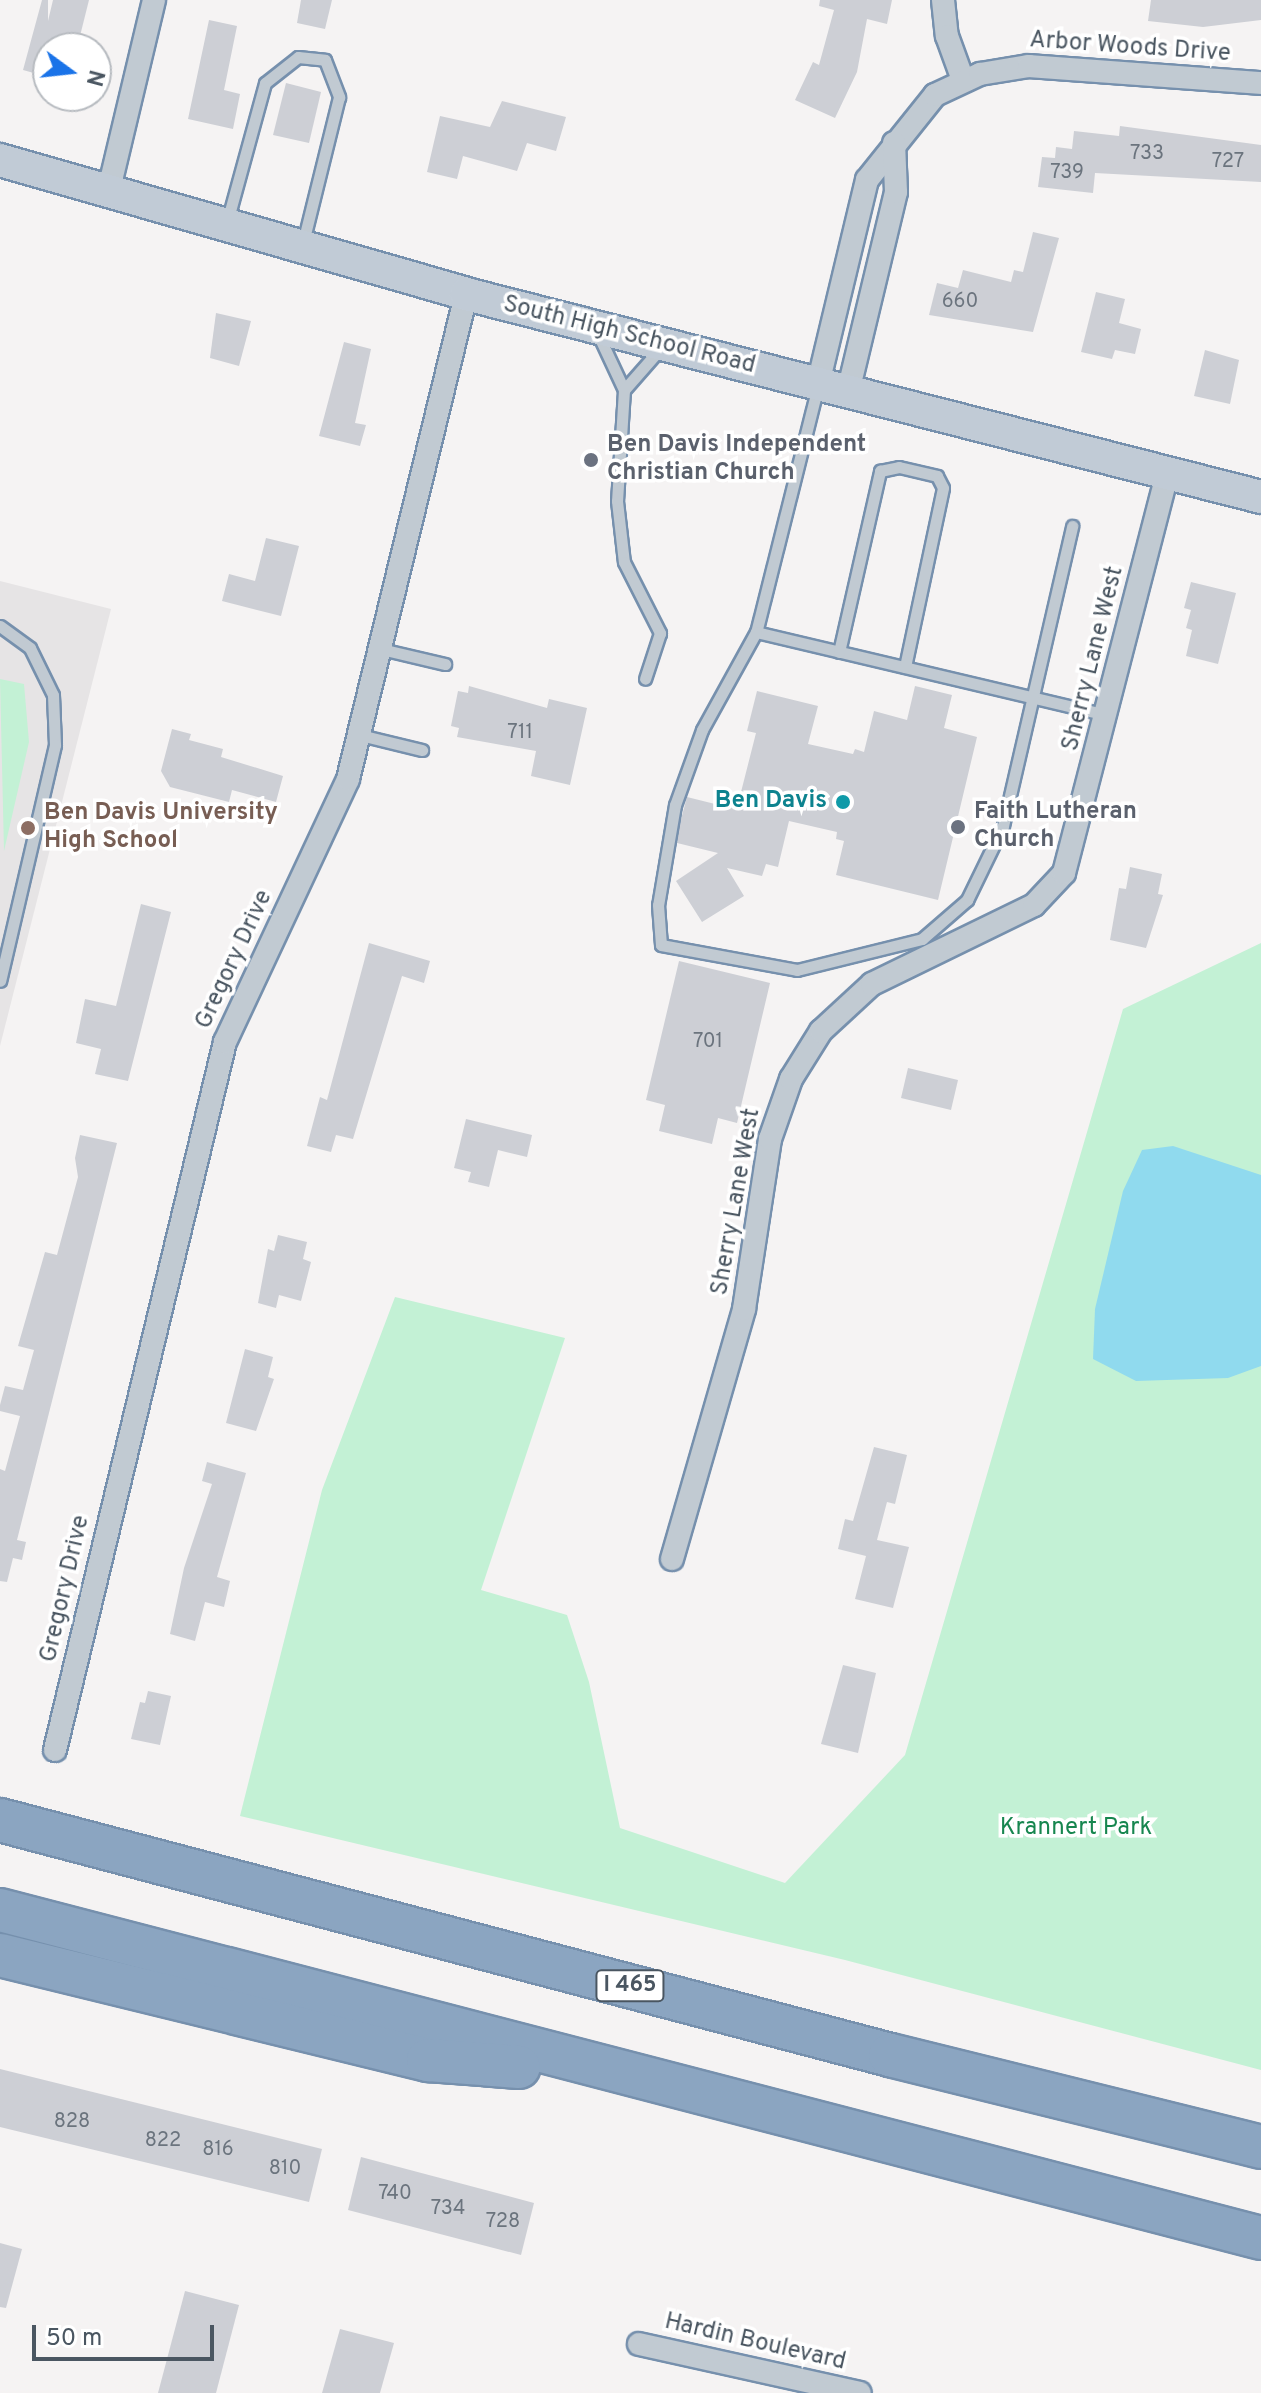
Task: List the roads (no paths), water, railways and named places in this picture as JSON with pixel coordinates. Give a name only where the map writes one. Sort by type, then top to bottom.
[{"type":"highway","name":"I 465","points":[[0,1820],[890,2055],[1261,2147]]},
{"type":"highway","points":[[0,1910],[624,2076],[1261,2238]]},
{"type":"highway","points":[[0,1955],[428,2060],[624,2076]]},
{"type":"street","points":[[109,189],[154,0]]},
{"type":"street","points":[[943,0],[947,36],[963,80]]},
{"type":"street","name":"Arbor Woods Drive","points":[[833,388],[867,180],[935,95],[963,80],[1035,66],[1261,83]]},
{"type":"street","points":[[833,388],[896,192],[894,143]]},
{"type":"street","name":"South High School Road","points":[[0,160],[466,294],[1261,497]]},
{"type":"street","name":"Gregory Drive","points":[[55,1750],[225,1042],[342,797],[360,735],[466,294]]},
{"type":"street","name":"Sherry Lane West","points":[[672,1559],[744,1309],[770,1139],[791,1079],[821,1031],[872,984],[1034,905],[1064,873],[1108,715],[1167,475]]},
{"type":"street","name":"Hardin Boulevard","points":[[639,2344],[860,2393]]},
{"type":"lane","points":[[227,224],[265,83],[298,57],[325,60],[339,97],[302,246]]},
{"type":"lane","points":[[595,328],[624,390],[617,501],[624,562],[660,633],[645,679]]},
{"type":"lane","points":[[624,390],[663,345]]},
{"type":"lane","points":[[833,388],[756,632],[702,730],[675,805],[658,905],[661,945],[797,970],[922,939],[967,900],[987,868],[1003,826],[1035,698],[1072,526]]},
{"type":"lane","points":[[839,652],[880,471],[886,467],[912,470],[937,476],[943,499],[905,667]]},
{"type":"lane","points":[[0,626],[30,648],[53,695],[55,745],[0,981]]},
{"type":"lane","points":[[756,632],[1108,715]]},
{"type":"lane","points":[[381,649],[445,664]]},
{"type":"lane","points":[[360,735],[422,750]]},
{"type":"water","points":[[1173,1146],[1261,1175],[1261,1366],[1228,1378],[1136,1381],[1093,1359],[1095,1309],[1123,1191],[1142,1150]]},
{"type":"place","name":"Ben Davis Independent Christian Church","points":[[591,460]]},
{"type":"place","name":"Ben Davis","points":[[843,802]]},
{"type":"place","name":"Faith Lutheran Church","points":[[958,827]]},
{"type":"place","name":"Ben Davis University High School","points":[[28,828]]},
{"type":"park label","name":"Krannert Park","points":[[1076,1829]]}]
